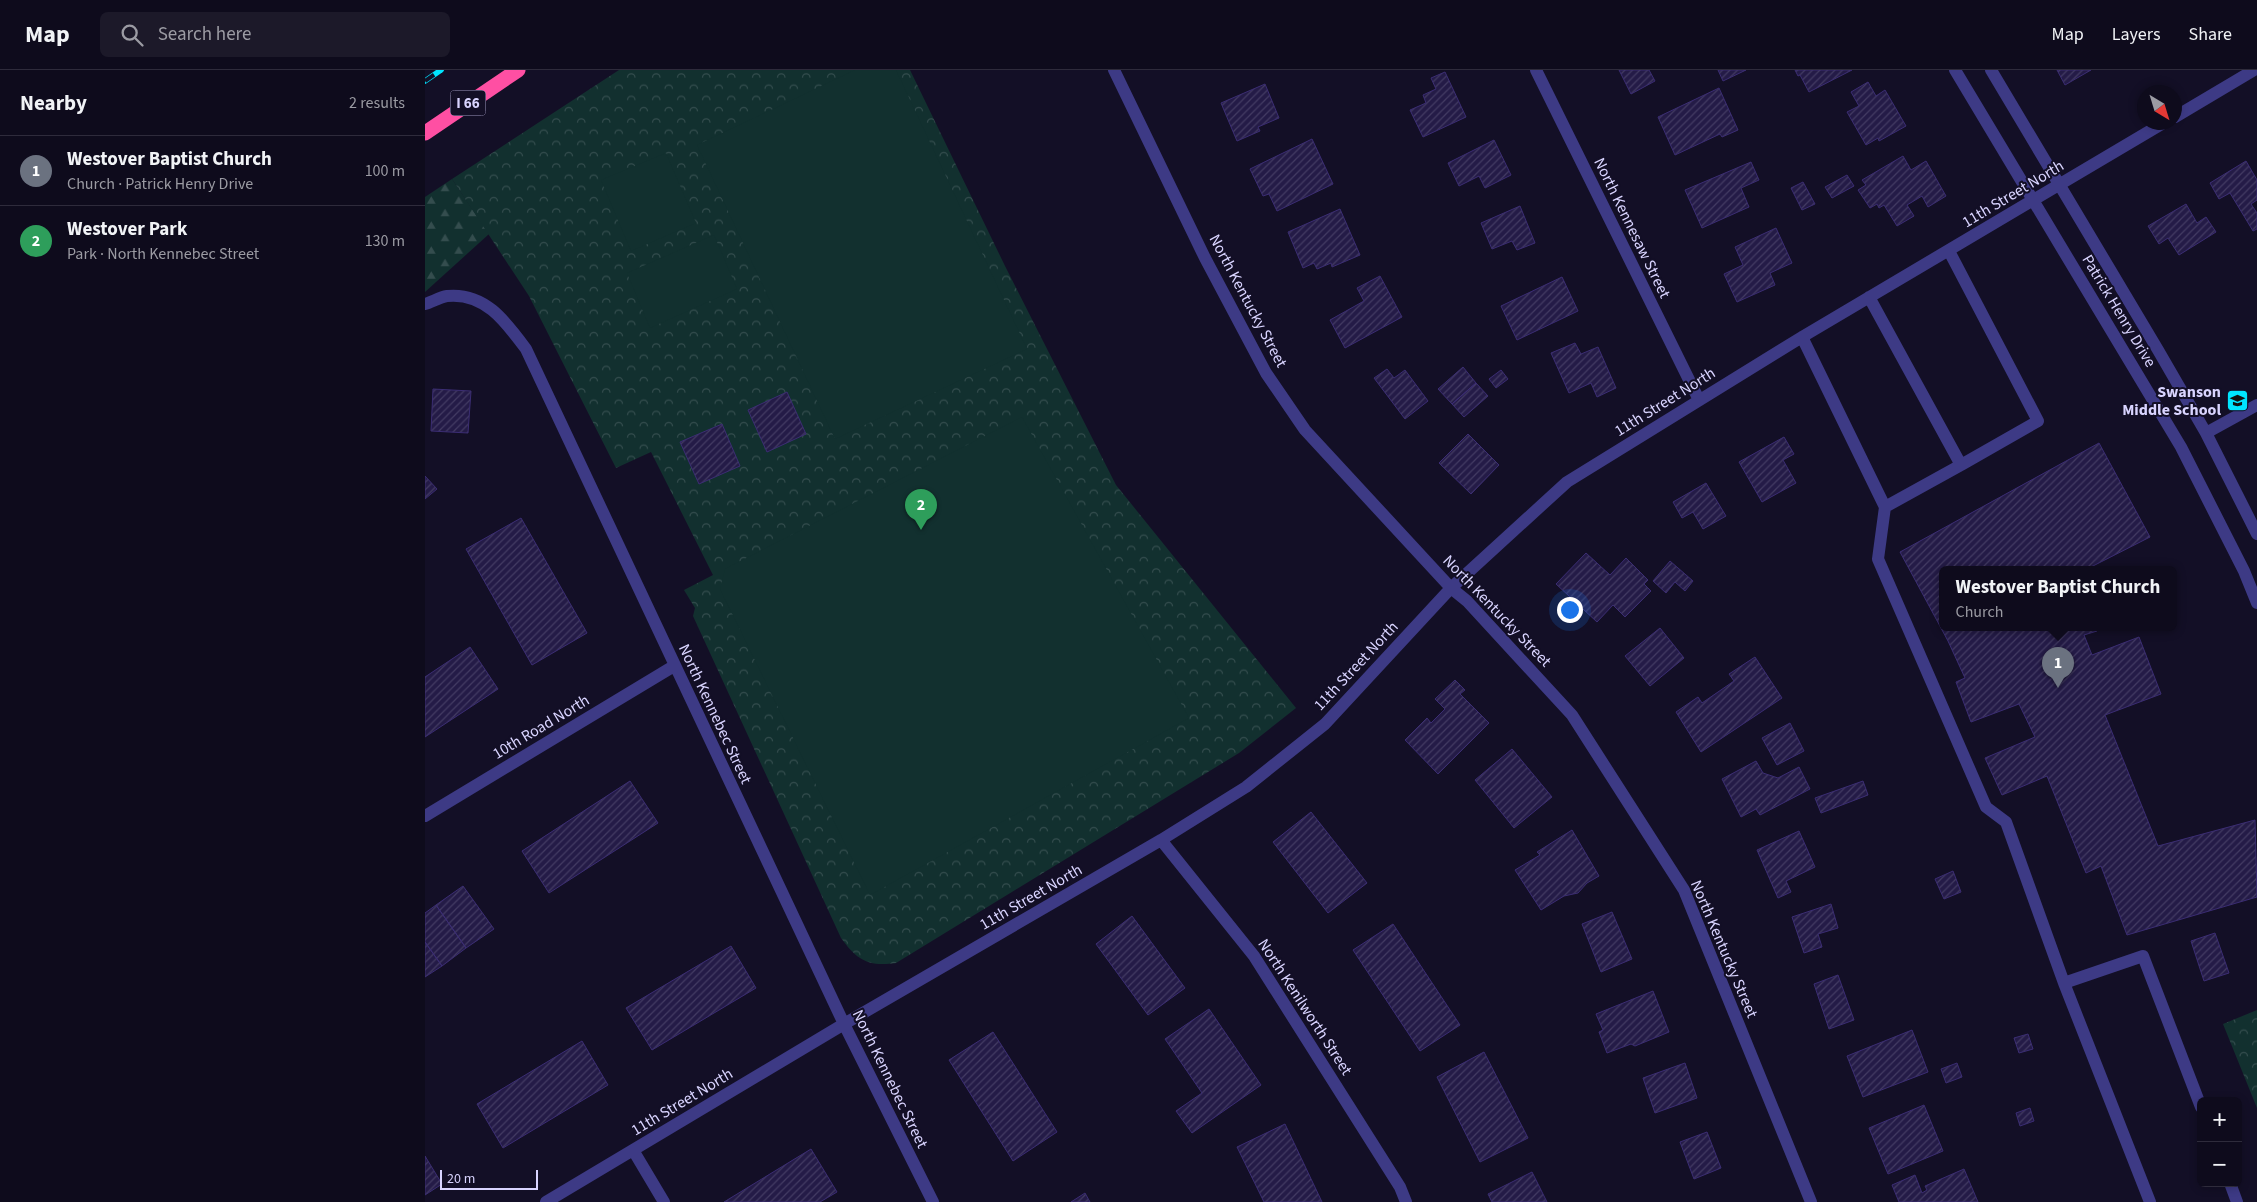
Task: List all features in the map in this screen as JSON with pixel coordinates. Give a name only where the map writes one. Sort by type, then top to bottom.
[{"type":"highway","name":"I 66","points":[[425,132],[515,72]]},
{"type":"street","name":"North Kentucky Street","points":[[1114,70],[1205,258],[1266,373],[1305,430],[1451,588],[1467,601],[1573,715],[1684,890],[1811,1202]]},
{"type":"street","name":"North Kennesaw Street","points":[[1536,70],[1699,400]]},
{"type":"street","name":"Patrick Henry Drive","points":[[1955,70],[2181,447],[2244,571],[2257,603]]},
{"type":"street","name":"Patrick Henry Drive","points":[[1991,70],[2206,433],[2257,534]]},
{"type":"street","points":[[2182,113],[2254,70]]},
{"type":"street","name":"11th Street North","points":[[546,1202],[844,1024],[1161,840],[1246,787],[1325,724],[1451,588],[1567,482],[1802,337],[2152,130]]},
{"type":"street","points":[[1885,508],[2038,421],[1949,251]]},
{"type":"street","name":"North Kennebec Street","points":[[425,304],[447,296],[476,298],[502,316],[526,349],[590,481],[674,666],[844,1024],[933,1202]]},
{"type":"street","points":[[1869,297],[1961,465]]},
{"type":"street","points":[[1802,337],[1885,508],[1878,558],[1986,807],[2006,822],[2064,983],[2150,1202]]},
{"type":"street","points":[[2206,433],[2257,405]]},
{"type":"street","name":"10th Road North","points":[[425,816],[674,666]]},
{"type":"street","name":"North Kenilworth Street","points":[[1161,840],[1254,956],[1400,1187],[1406,1202]]},
{"type":"street","points":[[2064,983],[2143,956],[2197,1097]]},
{"type":"street","points":[[633,1150],[664,1202]]},
{"type":"street","points":[[2231,1187],[2237,1202]]},
{"type":"green space","points":[[619,70],[910,70],[1005,266],[1116,485],[1296,708],[1239,753],[896,963],[878,964],[864,960],[852,952],[841,938],[693,616],[695,608],[684,590],[713,575],[651,452],[616,468],[529,296],[452,179]]},
{"type":"green space","points":[[855,70],[896,70],[1027,349],[835,439],[697,145]]},
{"type":"green space","points":[[666,153],[696,223],[631,251],[601,180]]},
{"type":"green space","points":[[452,179],[489,234],[425,292],[425,197]]},
{"type":"green space","points":[[714,235],[737,289],[650,328],[627,273]]},
{"type":"green space","points":[[1022,417],[1189,718],[870,895],[720,589],[725,569]]},
{"type":"green space","points":[[2257,1010],[2257,1108],[2223,1024]]},
{"type":"building","points":[[1619,70],[1649,70],[1655,81],[1631,94]]},
{"type":"building","points":[[1718,70],[1746,70],[1723,81]]},
{"type":"building","points":[[1795,70],[1852,70],[1809,92],[1800,75],[1798,76]]},
{"type":"building","points":[[2057,70],[2091,70],[2065,85]]},
{"type":"building","points":[[1445,72],[1466,117],[1423,137],[1410,110],[1426,103],[1423,95],[1436,89],[1431,78]]},
{"type":"building","points":[[1868,82],[1876,96],[1885,90],[1906,126],[1879,141],[1878,138],[1866,145],[1847,112],[1859,106],[1851,92]]},
{"type":"building","points":[[1265,84],[1279,118],[1258,127],[1260,131],[1237,141],[1221,103]]},
{"type":"building","points":[[1719,88],[1738,130],[1722,137],[1720,134],[1675,155],[1658,117]]},
{"type":"building","points":[[1312,139],[1333,184],[1277,211],[1269,194],[1263,196],[1250,169]]},
{"type":"building","points":[[1494,140],[1511,175],[1485,188],[1479,176],[1459,186],[1448,163]]},
{"type":"building","points":[[1903,156],[1911,170],[1926,161],[1946,196],[1928,207],[1922,196],[1907,205],[1914,216],[1897,226],[1884,205],[1879,208],[1877,204],[1870,208],[1858,190],[1866,185],[1862,180]]},
{"type":"building","points":[[2246,161],[2257,180],[2257,200],[2251,204],[2257,213],[2257,229],[2253,231],[2230,193],[2219,199],[2210,183]]},
{"type":"building","points":[[1751,162],[1759,180],[1741,188],[1749,207],[1702,228],[1685,190]]},
{"type":"building","points":[[1847,175],[1854,186],[1832,198],[1825,187]]},
{"type":"building","points":[[1803,182],[1815,204],[1802,210],[1791,188]]},
{"type":"building","points":[[2186,204],[2197,223],[2206,217],[2216,232],[2179,255],[2168,238],[2159,244],[2148,226]]},
{"type":"building","points":[[1520,206],[1535,243],[1517,250],[1512,241],[1492,249],[1481,223]]},
{"type":"building","points":[[1340,209],[1360,255],[1332,267],[1331,263],[1317,269],[1314,263],[1303,268],[1288,232]]},
{"type":"building","points":[[1776,228],[1792,263],[1770,273],[1775,285],[1737,302],[1724,274],[1743,265],[1735,247]]},
{"type":"building","points":[[1380,276],[1402,317],[1345,348],[1330,320],[1364,301],[1357,288]]},
{"type":"building","points":[[1562,277],[1578,311],[1517,340],[1501,306]]},
{"type":"building","points":[[1575,343],[1581,354],[1598,347],[1616,388],[1597,397],[1591,383],[1569,393],[1551,353]]},
{"type":"building","points":[[1463,367],[1476,383],[1452,404],[1438,389]]},
{"type":"building","points":[[1387,369],[1394,378],[1405,370],[1428,401],[1405,419],[1374,378]]},
{"type":"building","points":[[1501,370],[1508,379],[1496,388],[1489,379]]},
{"type":"building","points":[[1476,383],[1488,396],[1464,417],[1452,404]]},
{"type":"building","points":[[433,389],[471,391],[468,433],[431,431]]},
{"type":"building","points":[[787,392],[806,434],[767,452],[748,410]]},
{"type":"building","points":[[722,424],[740,466],[699,484],[680,442]]},
{"type":"building","points":[[1468,434],[1499,465],[1471,494],[1439,463]]},
{"type":"building","points":[[1784,437],[1794,454],[1783,460],[1796,483],[1762,502],[1739,462]]},
{"type":"building","points":[[2099,443],[2150,537],[2093,566],[1939,566],[1939,624],[1900,552]]},
{"type":"building","points":[[425,476],[437,489],[425,499]]},
{"type":"building","points":[[1706,483],[1726,516],[1703,529],[1693,512],[1682,518],[1673,502]]},
{"type":"building","points":[[521,518],[587,633],[532,665],[466,549]]},
{"type":"building","points":[[1586,553],[1610,575],[1626,558],[1648,580],[1644,584],[1651,591],[1625,617],[1613,605],[1597,622],[1556,584]]},
{"type":"building","points":[[1670,561],[1693,581],[1685,591],[1675,582],[1666,593],[1653,581]]},
{"type":"building","points":[[1660,628],[1684,658],[1650,686],[1625,656]]},
{"type":"building","points":[[1943,631],[2097,631],[2084,635],[2092,655],[2139,637],[2161,694],[2105,715],[2158,846],[2255,820],[2257,897],[2127,935],[2101,866],[2086,873],[2047,776],[2002,795],[1985,758],[2035,737],[2019,704],[1971,722],[1956,682],[1965,678]]},
{"type":"building","points":[[470,647],[498,689],[425,737],[425,677]]},
{"type":"building","points":[[1755,657],[1782,698],[1701,752],[1676,712],[1698,697],[1702,703],[1734,681],[1729,674]]},
{"type":"building","points":[[1455,680],[1465,690],[1460,694],[1489,723],[1438,774],[1405,740],[1427,718],[1431,723],[1445,709],[1435,699]]},
{"type":"building","points":[[1790,723],[1804,751],[1777,765],[1762,738]]},
{"type":"building","points":[[1512,749],[1552,797],[1514,828],[1475,780]]},
{"type":"building","points":[[1756,761],[1763,773],[1778,778],[1799,767],[1810,789],[1760,815],[1756,809],[1741,817],[1722,779]]},
{"type":"building","points":[[630,781],[658,823],[549,893],[522,851]]},
{"type":"building","points":[[1863,781],[1868,795],[1821,813],[1815,798]]},
{"type":"building","points":[[1311,812],[1367,883],[1328,913],[1273,842]]},
{"type":"building","points":[[1572,830],[1599,876],[1587,883],[1578,893],[1564,896],[1541,910],[1515,870],[1540,855],[1537,852]]},
{"type":"building","points":[[1799,831],[1815,867],[1786,881],[1791,892],[1778,898],[1757,850]]},
{"type":"building","points":[[1953,871],[1961,892],[1944,899],[1935,879]]},
{"type":"building","points":[[463,886],[494,929],[466,948],[436,905]]},
{"type":"building","points":[[1831,904],[1838,928],[1818,934],[1822,947],[1804,953],[1792,917]]},
{"type":"building","points":[[436,905],[466,948],[442,966],[425,942],[425,913]]},
{"type":"building","points":[[1612,912],[1632,959],[1601,972],[1582,924]]},
{"type":"building","points":[[1132,916],[1185,988],[1148,1015],[1096,944]]},
{"type":"building","points":[[1393,924],[1460,1025],[1420,1051],[1353,950]]},
{"type":"building","points":[[2215,933],[2229,973],[2204,981],[2191,941]]},
{"type":"building","points":[[425,942],[442,966],[425,977]]},
{"type":"building","points":[[731,946],[756,988],[652,1050],[626,1008]]},
{"type":"building","points":[[1838,975],[1854,1020],[1829,1029],[1814,984]]},
{"type":"building","points":[[1653,991],[1669,1032],[1635,1046],[1631,1044],[1607,1053],[1599,1032],[1603,1030],[1596,1014]]},
{"type":"building","points":[[1209,1009],[1261,1085],[1192,1133],[1176,1111],[1202,1093],[1165,1039]]},
{"type":"building","points":[[1912,1030],[1928,1072],[1863,1097],[1847,1056]]},
{"type":"building","points":[[993,1032],[1057,1132],[1013,1161],[949,1060]]},
{"type":"building","points":[[2028,1034],[2033,1049],[2019,1053],[2014,1038]]},
{"type":"building","points":[[582,1041],[608,1085],[503,1148],[477,1104]]},
{"type":"building","points":[[1484,1052],[1528,1138],[1480,1162],[1437,1077]]},
{"type":"building","points":[[1685,1063],[1697,1098],[1655,1113],[1643,1078]]},
{"type":"building","points":[[1957,1063],[1962,1077],[1946,1083],[1941,1069]]},
{"type":"building","points":[[1924,1105],[1943,1151],[1888,1174],[1869,1128]]},
{"type":"building","points":[[2030,1108],[2034,1121],[2020,1126],[2016,1113]]},
{"type":"building","points":[[1285,1124],[1322,1202],[1264,1202],[1237,1147]]},
{"type":"building","points":[[1707,1132],[1721,1168],[1694,1179],[1680,1142]]},
{"type":"building","points":[[811,1149],[837,1192],[820,1202],[724,1202]]},
{"type":"building","points":[[425,1156],[442,1184],[425,1195]]},
{"type":"building","points":[[1964,1169],[1978,1202],[1899,1202],[1892,1185],[1915,1175],[1922,1193],[1927,1190],[1925,1186]]},
{"type":"building","points":[[1532,1172],[1547,1202],[1492,1202],[1488,1194]]},
{"type":"building","points":[[1085,1193],[1090,1202],[1071,1202]]},
{"type":"railway","points":[[425,81],[441,70]]},
{"type":"place","name":"Swanson Middle School","points":[[2237,401]]},
{"type":"place","name":"Westover Park","points":[[921,530]]},
{"type":"place","name":"Westover Baptist Church","points":[[2058,688]]}]
